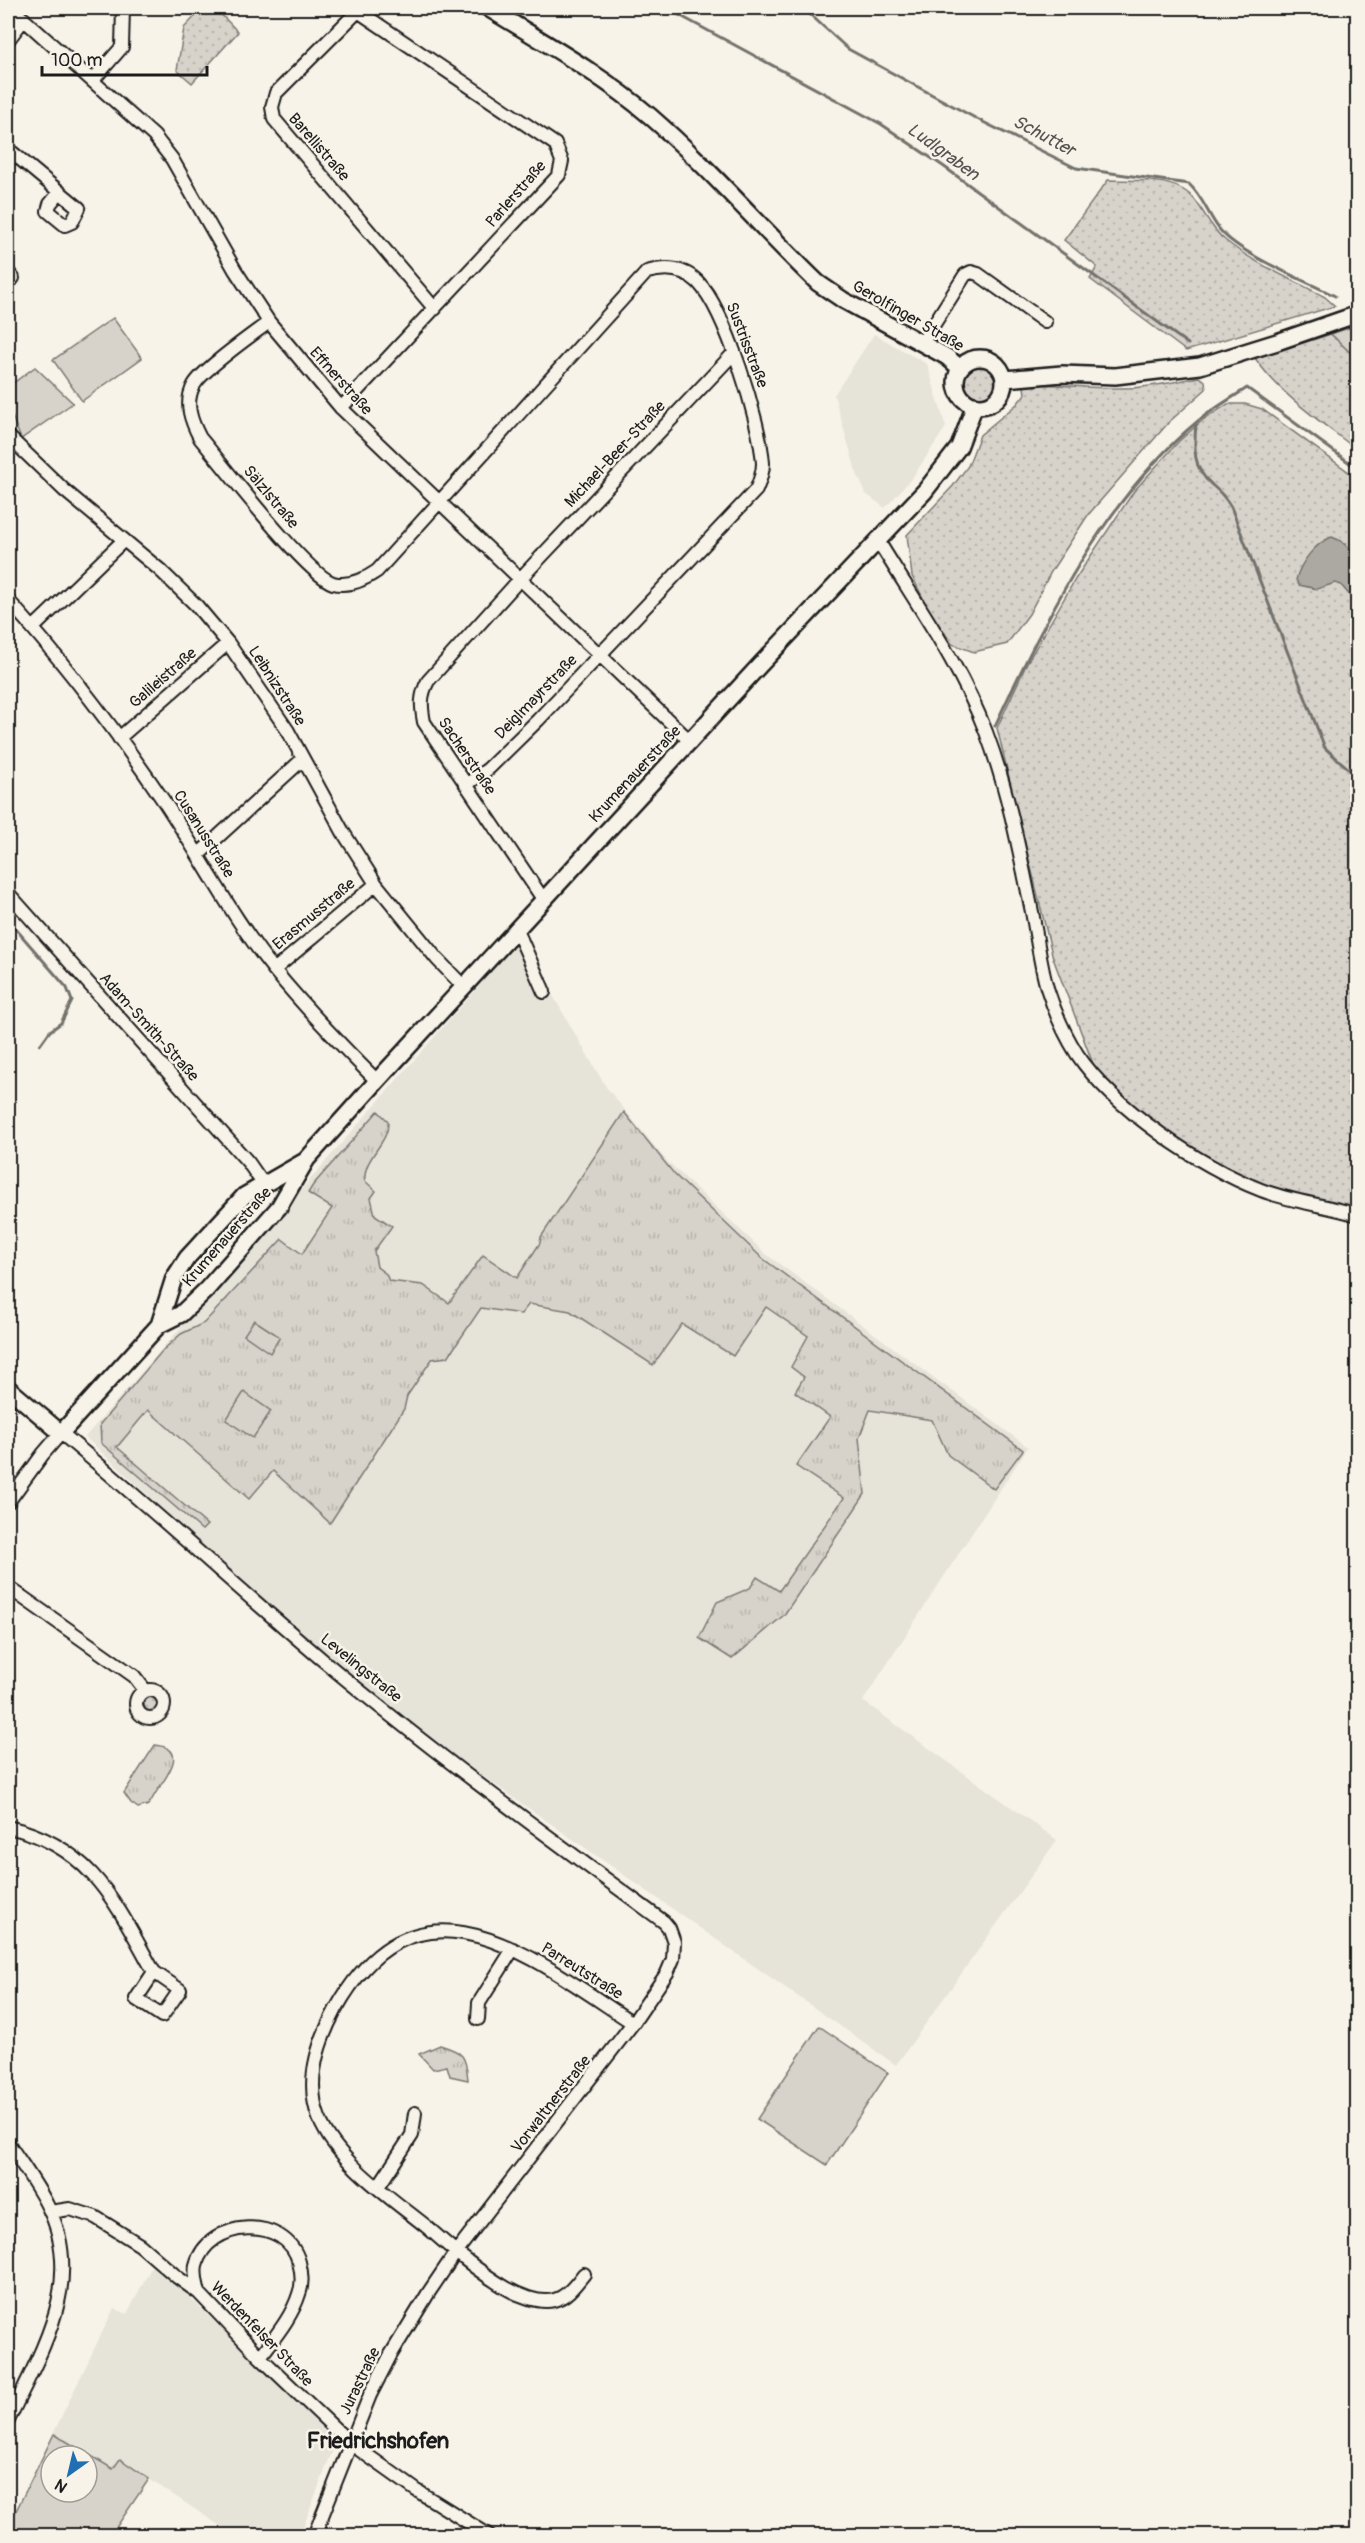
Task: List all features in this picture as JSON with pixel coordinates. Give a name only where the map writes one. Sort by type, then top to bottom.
[{"type":"street","name":"Effnerstraße","points":[[11,8],[154,136],[172,159],[235,270],[269,322],[342,408],[691,742]]},
{"type":"street","points":[[93,80],[122,47],[123,8]]},
{"type":"street","name":"Gerolfinger Straße","points":[[488,8],[587,69],[648,115],[676,139],[818,283],[843,300],[922,342],[960,368],[956,381],[957,387],[963,399],[975,405]]},
{"type":"street","name":"Parlerstraße","points":[[342,408],[559,175],[562,161],[555,144],[359,9]]},
{"type":"street","name":"Barellistraße","points":[[359,9],[276,93],[272,107],[274,119],[435,309]]},
{"type":"street","points":[[8,40],[24,19]]},
{"type":"street","points":[[8,149],[59,193]]},
{"type":"street","name":"Sustrisstraße","points":[[438,502],[647,272],[663,268],[679,270],[697,281],[712,301],[734,353],[753,408],[763,464],[760,481],[756,489],[728,521],[601,655]]},
{"type":"street","points":[[8,272],[13,278],[8,283]]},
{"type":"street","points":[[922,342],[965,275],[971,272],[978,274],[1045,322]]},
{"type":"street","points":[[1005,379],[1054,374],[1115,376],[1200,366],[1358,314]]},
{"type":"street","name":"Sälzlstraße","points":[[269,322],[203,374],[193,385],[189,405],[190,421],[200,438],[302,558],[322,576],[333,582],[346,584],[365,579],[376,572],[438,502]]},
{"type":"street","name":"Michael-Beer-Straße","points":[[520,579],[734,353]]},
{"type":"street","points":[[960,368],[972,359],[986,358],[999,365],[1005,379],[1002,394],[997,400],[983,406],[975,405]]},
{"type":"street","name":"Krumenauerstraße","points":[[61,1433],[159,1325],[181,1314],[193,1302],[279,1207],[307,1159],[377,1081],[877,539],[925,491],[959,447],[975,405]]},
{"type":"street","name":"Leibnizstraße","points":[[10,444],[124,540],[196,605],[228,643],[288,731],[343,832],[376,884],[437,959],[464,987]]},
{"type":"street","points":[[877,539],[953,663],[986,731],[999,772],[1024,873],[1047,988],[1060,1021],[1077,1054],[1117,1097],[1153,1128],[1208,1164],[1262,1191],[1358,1215]]},
{"type":"street","points":[[33,628],[124,540]]},
{"type":"street","name":"Sacherstraße","points":[[520,579],[428,681],[420,702],[424,722],[543,899]]},
{"type":"street","name":"Cusanusstraße","points":[[8,600],[33,628],[119,738],[274,970],[377,1081]]},
{"type":"street","name":"Galileistraße","points":[[119,738],[228,643]]},
{"type":"street","name":"Deiglmayrstraße","points":[[466,785],[488,769],[513,745],[601,655]]},
{"type":"street","points":[[198,855],[303,759]]},
{"type":"street","name":"Erasmusstraße","points":[[274,970],[376,884]]},
{"type":"street","name":"Adam-Smith-Straße","points":[[8,893],[248,1162],[264,1185]]},
{"type":"street","points":[[516,928],[544,992]]},
{"type":"street","name":"Krumenauerstraße","points":[[159,1325],[171,1286],[187,1258],[244,1196],[307,1159]]},
{"type":"street","points":[[264,1185],[276,1198],[279,1207]]},
{"type":"street","points":[[171,1286],[178,1297],[193,1302]]},
{"type":"street","name":"Levelingstraße","points":[[8,1388],[342,1676],[448,1762],[664,1922],[674,1942],[673,1959],[667,1973]]},
{"type":"street","points":[[8,1502],[61,1433]]},
{"type":"street","points":[[8,1587],[135,1676],[145,1690]]},
{"type":"street","points":[[8,1827],[27,1832],[57,1846],[89,1869],[114,1901],[154,1972]]},
{"type":"street","name":"Parreutstraße","points":[[584,2274],[572,2290],[554,2300],[532,2299],[508,2289],[477,2269],[378,2187],[350,2162],[331,2139],[319,2118],[314,2096],[314,2067],[320,2043],[344,1995],[360,1974],[380,1953],[414,1935],[432,1931],[471,1933],[513,1949],[633,2023]]},
{"type":"street","points":[[478,2019],[479,2003],[513,1949]]},
{"type":"street","name":"Vorwaltnerstraße","points":[[456,2252],[551,2132],[633,2023],[667,1973]]},
{"type":"street","points":[[378,2187],[412,2135],[415,2113]]},
{"type":"street","points":[[8,2143],[50,2212],[62,2250],[61,2298],[51,2329],[8,2421]]},
{"type":"street","name":"Werdenfelser Straße","points":[[50,2212],[70,2209],[95,2217],[140,2244],[177,2277],[200,2292],[260,2357],[350,2443],[416,2490],[490,2535]]},
{"type":"street","points":[[200,2292],[195,2278],[196,2265],[201,2255],[216,2240],[236,2230],[255,2227],[275,2233],[285,2239],[298,2258],[302,2282],[295,2305],[260,2357]]},
{"type":"street","name":"Jurastraße","points":[[314,2535],[370,2395],[390,2356],[456,2252]]},
{"type":"shaded area","points":[[874,334],[927,364],[946,427],[912,478],[885,508],[866,494],[856,471],[834,395]]},
{"type":"shaded area","points":[[1332,537],[1341,541],[1357,556],[1357,604],[1341,585],[1335,583],[1317,589],[1299,585],[1296,580],[1309,554]]},
{"type":"shaded area","points":[[520,939],[606,1087],[665,1159],[766,1254],[1028,1447],[863,1701],[1057,1840],[896,2065],[358,1689],[85,1437]]},
{"type":"shaded area","points":[[154,2262],[332,2438],[335,2444],[300,2535],[234,2535],[149,2479],[111,2535],[8,2535],[8,2527],[39,2463],[39,2504],[99,2504],[99,2444],[48,2444],[114,2308],[127,2314]]},
{"type":"green space","points":[[203,8],[215,8],[238,32],[192,83],[177,70],[184,28]]},
{"type":"green space","points":[[1108,180],[1154,181],[1166,183],[1187,192],[1216,231],[1236,249],[1325,297],[1335,306],[1186,351],[1090,279],[1097,267],[1064,240]]},
{"type":"green space","points":[[113,318],[142,358],[82,401],[53,360]]},
{"type":"green space","points":[[1358,325],[1357,359],[1331,334]]},
{"type":"green space","points":[[1331,334],[1357,359],[1357,450],[1289,396],[1265,372],[1255,358]]},
{"type":"green space","points":[[980,364],[992,369],[997,381],[992,393],[980,398],[968,393],[963,381],[968,369]]},
{"type":"green space","points":[[35,367],[73,403],[21,439],[8,406],[8,387]]},
{"type":"green space","points":[[1199,377],[1205,381],[1206,389],[1169,422],[1088,515],[1052,570],[1029,614],[1007,644],[974,652],[952,644],[929,610],[912,576],[907,535],[953,486],[968,466],[980,435],[1017,404],[1025,394],[1024,386],[1038,384],[1126,388],[1158,385]]},
{"type":"green space","points":[[1228,404],[1245,404],[1262,409],[1357,478],[1357,1211],[1280,1192],[1235,1174],[1185,1144],[1132,1106],[1095,1069],[1053,958],[997,728],[1027,663],[1076,578],[1134,491],[1179,441],[1204,419]]},
{"type":"green space","points":[[378,1111],[388,1121],[387,1129],[368,1165],[365,1181],[376,1191],[371,1198],[375,1215],[392,1226],[374,1251],[377,1267],[386,1274],[389,1281],[423,1285],[449,1303],[483,1255],[517,1278],[540,1243],[541,1237],[624,1112],[675,1175],[762,1258],[1023,1450],[994,1489],[948,1455],[932,1420],[870,1410],[859,1438],[865,1494],[784,1615],[732,1659],[699,1638],[717,1602],[750,1588],[757,1577],[779,1591],[844,1498],[796,1466],[830,1417],[795,1392],[804,1377],[791,1367],[808,1336],[766,1307],[733,1356],[682,1324],[653,1365],[570,1311],[529,1304],[521,1314],[481,1308],[448,1357],[432,1359],[407,1396],[404,1409],[330,1523],[273,1471],[249,1499],[148,1410],[117,1447],[207,1525],[202,1530],[101,1443],[100,1424],[163,1350],[181,1334],[204,1323],[282,1239],[302,1254],[332,1208],[308,1193]]},
{"type":"green space","points":[[254,1320],[280,1337],[270,1353],[244,1335]]},
{"type":"green space","points":[[244,1392],[271,1411],[253,1438],[226,1420]]},
{"type":"green space","points":[[148,1694],[156,1700],[157,1704],[156,1710],[151,1713],[145,1710],[143,1695]]},
{"type":"green space","points":[[155,1745],[171,1751],[173,1762],[148,1805],[138,1808],[124,1793]]},
{"type":"green space","points":[[819,2026],[888,2073],[827,2165],[757,2119]]},
{"type":"green space","points":[[440,2045],[462,2056],[468,2080],[450,2076],[447,2066],[433,2069],[419,2054]]},
{"type":"green space","points":[[54,2434],[71,2444],[49,2444]]},
{"type":"green space","points":[[120,2459],[149,2479],[111,2535],[8,2535],[8,2527],[39,2464],[39,2504],[99,2504],[99,2461],[113,2469]]},
{"type":"waterway","name":"Ludlgraben","points":[[666,8],[881,124],[943,166],[1188,344]]},
{"type":"waterway","name":"Schutter","points":[[803,8],[848,49],[977,119],[1076,168],[1189,184],[1220,230],[1242,249],[1335,296]]},
{"type":"waterway","points":[[995,726],[1034,644],[1080,562],[1106,523],[1134,486],[1165,452],[1210,412],[1247,388],[1358,469]]},
{"type":"waterway","points":[[1196,423],[1195,449],[1198,465],[1205,478],[1223,495],[1231,507],[1325,748],[1358,777]]},
{"type":"waterway","points":[[8,920],[67,988],[72,1001],[61,1023],[50,1031],[40,1045]]},
{"type":"district","name":"Friedrichshofen","points":[[378,2441]]}]
